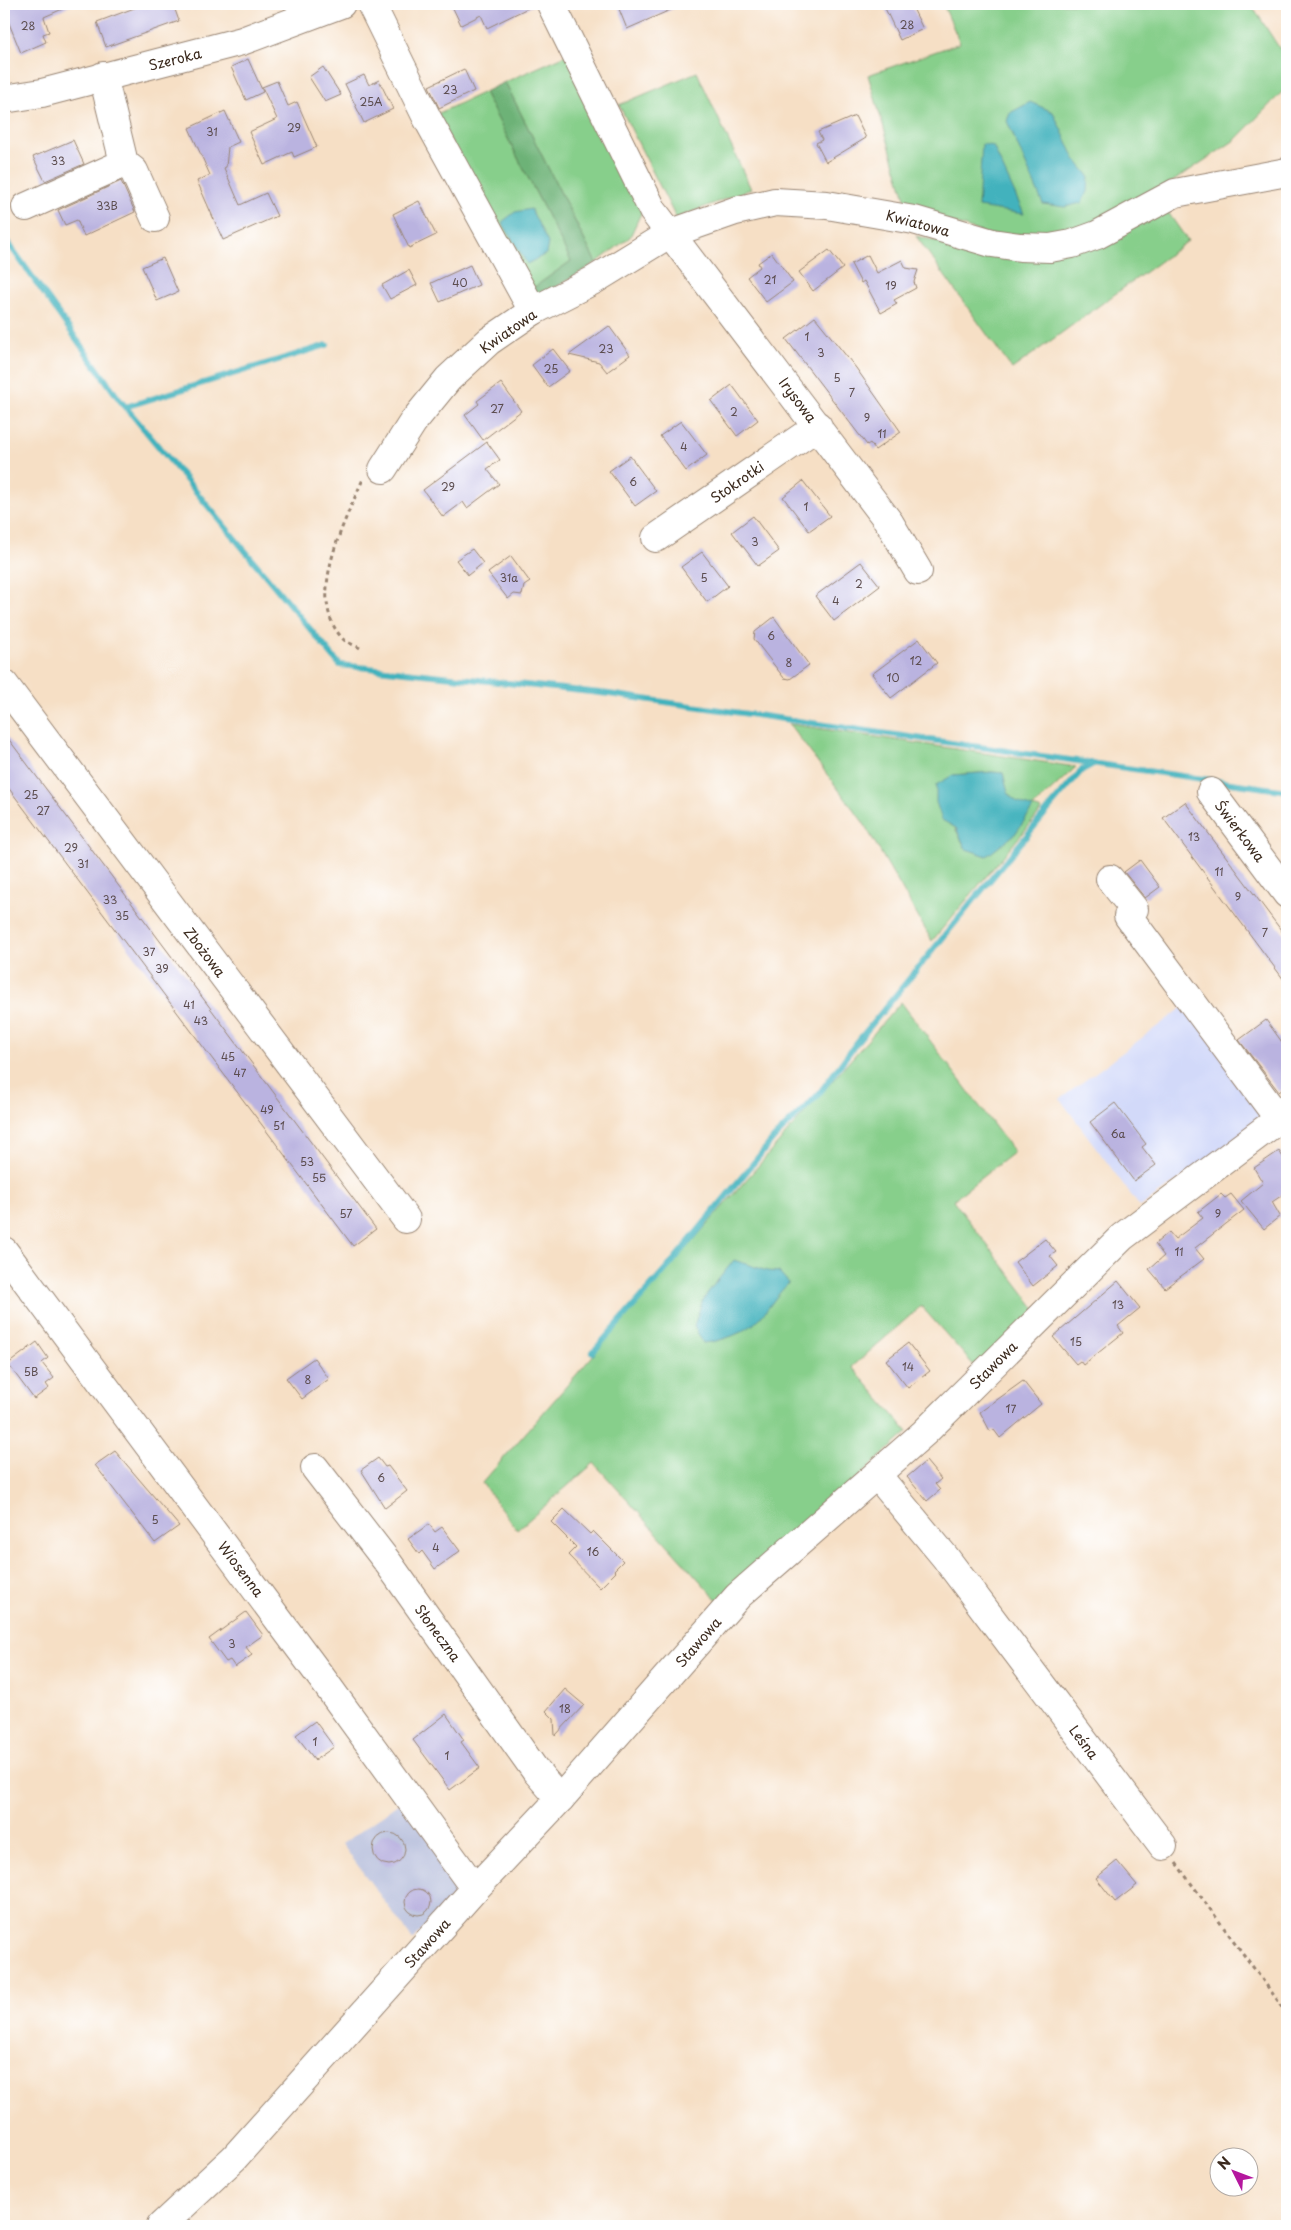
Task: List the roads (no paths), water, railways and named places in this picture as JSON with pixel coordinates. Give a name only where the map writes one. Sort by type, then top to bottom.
[{"type":"street","name":"Szeroka","points":[[4,99],[42,93],[242,41],[341,4]]},
{"type":"street","points":[[371,4],[426,118],[533,311]]},
{"type":"street","points":[[551,4],[653,211],[669,234]]},
{"type":"street","points":[[104,76],[124,163],[134,171],[155,218]]},
{"type":"street","points":[[26,207],[124,163]]},
{"type":"street","name":"Kwiatowa","points":[[383,469],[413,422],[448,379],[489,341],[533,311],[594,280],[669,234],[735,211],[774,202],[827,205],[877,213],[992,243],[1020,247],[1050,248],[1072,244],[1097,235],[1175,193],[1287,172]]},
{"type":"street","name":"Irysowa","points":[[669,234],[682,248],[818,426],[888,522],[918,571]]},
{"type":"street","name":"Stokrotki","points":[[656,538],[818,426]]},
{"type":"street","name":"Zbożowa","points":[[4,684],[406,1220]]},
{"type":"street","name":"Świerkowa","points":[[1211,792],[1287,894]]},
{"type":"street","points":[[1110,879],[1134,909],[1128,916],[1283,1116]]},
{"type":"street","name":"Stawowa","points":[[161,2226],[234,2158],[475,1890],[560,1799],[738,1596],[924,1433],[1122,1237],[1283,1116]]},
{"type":"street","name":"Wiosenna","points":[[4,1251],[321,1677],[475,1890]]},
{"type":"street","name":"Słoneczna","points":[[315,1468],[389,1564],[535,1770],[560,1799]]},
{"type":"street","name":"Leśna","points":[[877,1475],[945,1557],[1163,1846]]},
{"type":"water","points":[[1030,102],[1053,112],[1075,159],[1089,176],[1088,192],[1081,203],[1065,207],[1043,204],[1007,121],[1010,113]]},
{"type":"water","points":[[982,144],[993,146],[1024,214],[978,207]]},
{"type":"water","points":[[531,209],[548,243],[546,254],[527,264],[502,222],[515,212]]},
{"type":"water","points":[[1003,773],[1009,793],[1014,800],[1033,808],[1015,834],[987,856],[966,849],[956,828],[942,820],[936,802],[936,785],[953,775]]},
{"type":"water","points":[[734,1260],[767,1271],[779,1272],[789,1283],[754,1324],[741,1332],[725,1338],[703,1343],[694,1326],[702,1302]]},
{"type":"waterway","points":[[4,237],[119,399],[340,665],[609,694],[1287,791]]},
{"type":"waterway","points":[[125,407],[327,345]]},
{"type":"waterway","points":[[593,1352],[669,1266],[774,1138],[818,1095],[854,1046],[1047,811],[1082,770],[1093,764]]}]
